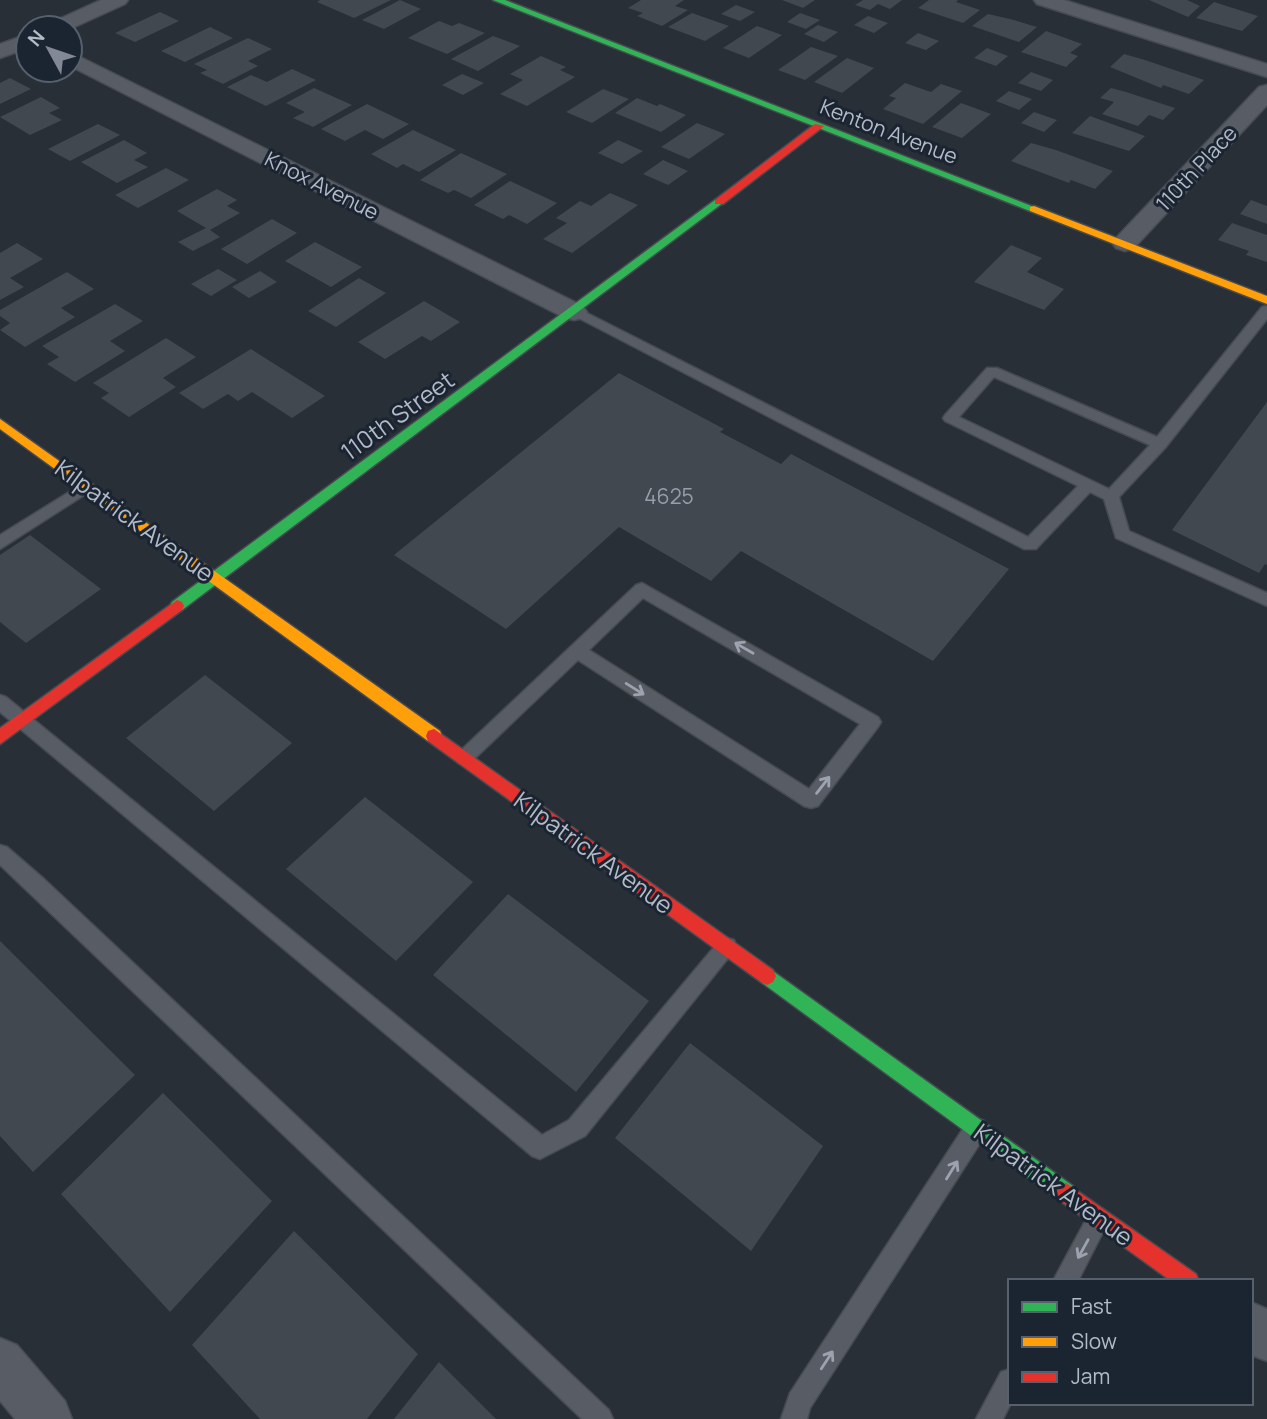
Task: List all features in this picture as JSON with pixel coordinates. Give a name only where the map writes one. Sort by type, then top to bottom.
[{"type":"street","points":[[84,15],[118,0]]},
{"type":"street","name":"Kenton Avenue","points":[[497,0],[1267,300]]},
{"type":"street","points":[[1044,0],[1267,71]]},
{"type":"street","name":"Knox Avenue","points":[[84,65],[574,312]]},
{"type":"street","name":"110th Place","points":[[1125,243],[1267,92]]},
{"type":"street","name":"110th Street","points":[[0,737],[574,312],[819,126]]},
{"type":"street","name":"Kilpatrick Avenue","points":[[0,423],[1186,1279]]},
{"type":"street","points":[[0,1362],[47,1419]]},
{"type":"lane","points":[[1111,496],[1160,444],[1267,310]]},
{"type":"lane","points":[[574,312],[1030,545],[1088,485]]},
{"type":"lane","points":[[1160,444],[992,370],[950,418],[1111,496],[1122,534],[1267,600]]},
{"type":"lane","points":[[0,543],[87,486]]},
{"type":"lane","points":[[464,758],[642,589],[872,722],[811,800],[578,652]]},
{"type":"lane","points":[[0,702],[540,1148],[577,1128],[727,947]]},
{"type":"lane","points":[[0,853],[37,885],[600,1419]]},
{"type":"lane","points":[[794,1419],[799,1402],[977,1128]]},
{"type":"lane","points":[[1066,1279],[1100,1217]]},
{"type":"lane","points":[[989,1419],[1008,1385]]},
{"type":"building","points":[[391,0],[354,18],[317,2]]},
{"type":"building","points":[[400,0],[421,9],[384,29],[362,20]]},
{"type":"building","points":[[641,0],[684,0],[675,6],[688,10],[662,26],[637,16],[643,13],[628,8]]},
{"type":"building","points":[[782,0],[815,0],[803,8]]},
{"type":"building","points":[[863,0],[902,0],[890,9],[878,4],[870,10],[855,5]]},
{"type":"building","points":[[929,0],[958,0],[956,2],[980,10],[963,23],[918,8]]},
{"type":"building","points":[[1149,0],[1187,0],[1200,6],[1188,17]]},
{"type":"building","points":[[1214,2],[1258,16],[1242,31],[1196,18]]},
{"type":"building","points":[[736,5],[755,12],[740,21],[721,14]]},
{"type":"building","points":[[160,12],[179,21],[135,42],[115,33]]},
{"type":"building","points":[[692,13],[729,26],[705,41],[668,27]]},
{"type":"building","points":[[800,13],[820,20],[806,29],[787,22]]},
{"type":"building","points":[[988,14],[1037,27],[1019,42],[972,26]]},
{"type":"building","points":[[868,16],[888,23],[874,33],[854,25]]},
{"type":"building","points":[[439,21],[452,26],[459,23],[485,33],[447,54],[408,38]]},
{"type":"building","points":[[818,25],[838,32],[824,42],[804,34]]},
{"type":"building","points":[[757,26],[782,35],[749,58],[723,48]]},
{"type":"building","points":[[210,27],[233,38],[185,62],[161,51]]},
{"type":"building","points":[[1046,31],[1082,44],[1070,53],[1078,56],[1066,67],[1021,52]]},
{"type":"building","points":[[918,33],[939,41],[926,50],[905,43]]},
{"type":"building","points":[[493,36],[520,46],[478,71],[451,59]]},
{"type":"building","points":[[248,38],[272,49],[248,61],[258,66],[223,84],[200,73],[207,70],[194,64]]},
{"type":"building","points":[[811,47],[838,56],[805,80],[778,70]]},
{"type":"building","points":[[987,48],[1008,56],[996,66],[974,58]]},
{"type":"building","points":[[1124,54],[1204,80],[1189,94],[1163,85],[1161,88],[1110,67]]},
{"type":"building","points":[[541,56],[566,67],[560,70],[575,77],[527,106],[500,94],[523,80],[510,74]]},
{"type":"building","points":[[847,58],[874,68],[842,93],[814,82]]},
{"type":"building","points":[[292,69],[316,80],[266,106],[227,87],[251,75],[267,82]]},
{"type":"building","points":[[1031,72],[1053,80],[1041,91],[1018,83]]},
{"type":"building","points":[[462,74],[484,83],[463,95],[442,85]]},
{"type":"building","points":[[10,78],[14,80],[14,84],[21,84],[31,89],[0,104],[0,83]]},
{"type":"building","points":[[905,83],[931,92],[941,84],[962,91],[923,124],[883,109],[896,98],[889,96]]},
{"type":"building","points":[[314,88],[352,105],[313,127],[293,118],[305,112],[286,103]]},
{"type":"building","points":[[1111,88],[1175,108],[1163,120],[1149,115],[1138,126],[1102,114],[1114,102],[1100,98]]},
{"type":"building","points":[[603,89],[629,99],[592,123],[566,112]]},
{"type":"building","points":[[1009,91],[1032,99],[1019,110],[996,101]]},
{"type":"building","points":[[41,97],[60,108],[49,113],[62,120],[30,135],[0,117]]},
{"type":"building","points":[[637,98],[686,115],[661,132],[615,113]]},
{"type":"building","points":[[961,103],[991,114],[962,138],[932,127]]},
{"type":"building","points":[[367,104],[409,124],[383,139],[365,130],[345,141],[321,129]]},
{"type":"building","points":[[1034,112],[1057,120],[1044,132],[1021,123]]},
{"type":"building","points":[[1090,116],[1145,136],[1129,151],[1072,133]]},
{"type":"building","points":[[697,123],[725,134],[689,159],[661,147]]},
{"type":"building","points":[[98,124],[120,135],[70,161],[48,149]]},
{"type":"building","points":[[413,130],[456,150],[419,172],[403,164],[397,168],[371,154]]},
{"type":"building","points":[[124,140],[147,153],[134,160],[148,167],[117,183],[81,162]]},
{"type":"building","points":[[618,140],[643,151],[622,164],[598,153]]},
{"type":"building","points":[[1031,143],[1113,171],[1095,189],[1071,180],[1069,183],[1011,161]]},
{"type":"building","points":[[461,153],[507,174],[471,198],[454,190],[448,193],[420,180]]},
{"type":"building","points":[[663,160],[688,171],[668,185],[643,174]]},
{"type":"building","points":[[166,168],[189,180],[138,208],[115,195]]},
{"type":"building","points":[[510,181],[557,203],[527,224],[509,215],[503,219],[474,205]]},
{"type":"building","points":[[217,189],[237,200],[227,206],[240,213],[210,230],[220,237],[193,251],[178,242],[206,228],[177,211]]},
{"type":"building","points":[[610,193],[638,205],[572,253],[543,239],[567,223],[556,218],[580,201],[591,206]]},
{"type":"building","points":[[1251,200],[1267,206],[1267,224],[1240,214]]},
{"type":"building","points":[[272,219],[297,233],[247,264],[221,249]]},
{"type":"building","points":[[1232,223],[1267,235],[1267,262],[1246,255],[1249,251],[1218,240]]},
{"type":"building","points":[[315,242],[362,267],[331,287],[285,261]]},
{"type":"building","points":[[17,243],[43,259],[10,278],[24,287],[0,300],[0,253]]},
{"type":"building","points":[[1011,245],[1042,258],[1027,272],[1064,289],[1044,310],[974,282]]},
{"type":"building","points":[[218,269],[237,280],[211,296],[191,284]]},
{"type":"building","points":[[260,271],[277,282],[249,298],[232,287]]},
{"type":"building","points":[[67,272],[94,289],[61,308],[75,317],[25,347],[0,330],[10,323],[0,316],[0,310]]},
{"type":"building","points":[[359,278],[386,293],[336,327],[308,311]]},
{"type":"building","points":[[424,301],[460,322],[431,341],[422,336],[385,359],[358,342]]},
{"type":"building","points":[[115,304],[143,321],[110,341],[125,351],[75,382],[47,364],[59,357],[42,346]]},
{"type":"building","points":[[166,338],[196,357],[163,378],[176,387],[129,417],[101,398],[109,393],[93,383]]},
{"type":"building","points":[[251,349],[325,396],[292,418],[252,392],[238,401],[228,394],[203,409],[179,393]]},
{"type":"building","points":[[619,373],[724,429],[720,432],[781,464],[791,454],[1009,569],[933,661],[741,551],[711,581],[619,527],[506,629],[394,555]]},
{"type":"building","points":[[1267,402],[1267,565],[1265,564],[1259,573],[1172,530]]},
{"type":"building","points":[[30,535],[101,589],[26,643],[0,622],[0,555]]},
{"type":"building","points":[[205,675],[292,743],[214,811],[126,738]]},
{"type":"building","points":[[365,797],[473,882],[396,961],[286,869]]},
{"type":"building","points":[[508,894],[649,1001],[576,1092],[433,975]]},
{"type":"building","points":[[0,941],[135,1075],[33,1172],[0,1136]]},
{"type":"building","points":[[690,1043],[823,1146],[751,1251],[615,1138]]},
{"type":"building","points":[[163,1093],[272,1201],[170,1312],[61,1194]]},
{"type":"building","points":[[294,1231],[418,1354],[367,1419],[260,1419],[192,1345]]},
{"type":"building","points":[[439,1362],[496,1419],[394,1419]]},
{"type":"traffic: fast","points":[[497,0],[1034,209]]},
{"type":"traffic: fast","points":[[177,606],[719,202]]},
{"type":"traffic: fast","points":[[767,976],[1066,1193]]},
{"type":"traffic: slow","points":[[1034,209],[1267,300]]},
{"type":"traffic: slow","points":[[0,423],[434,736]]},
{"type":"traffic: jam","points":[[719,202],[819,126]]},
{"type":"traffic: jam","points":[[0,737],[177,606]]},
{"type":"traffic: jam","points":[[434,736],[767,976]]},
{"type":"traffic: jam","points":[[1066,1193],[1186,1279]]}]
